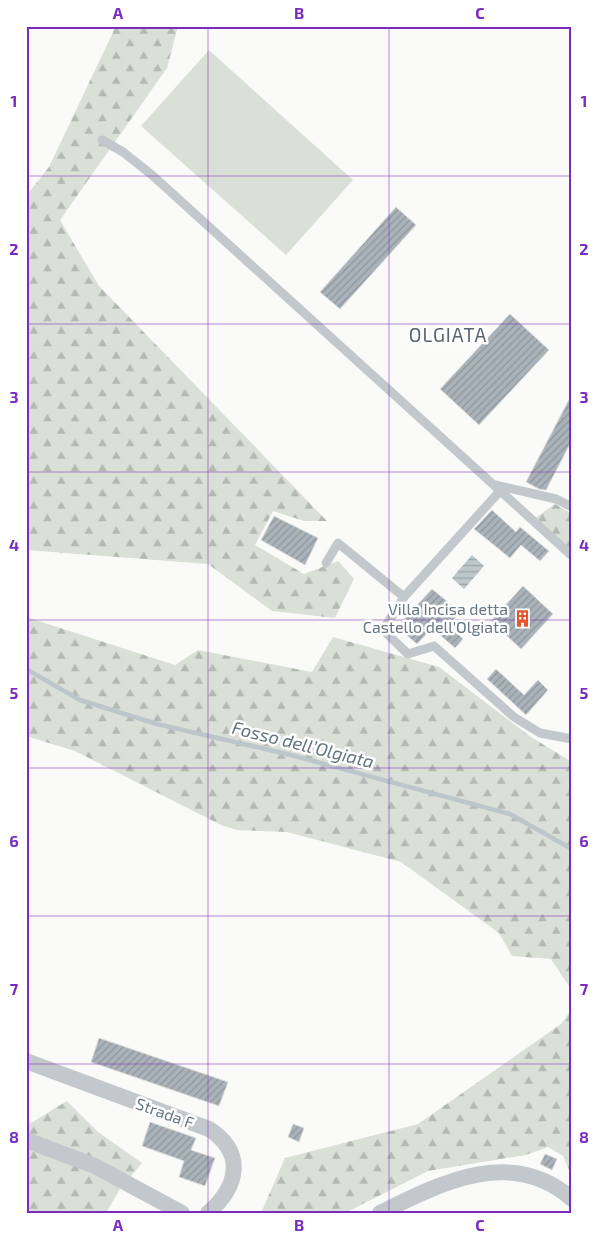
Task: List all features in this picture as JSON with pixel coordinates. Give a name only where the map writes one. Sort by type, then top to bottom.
[{"type":"street","name":"Strada F","points":[[26,1061],[209,1129],[220,1136],[232,1154],[234,1175],[223,1196],[208,1213]]},
{"type":"street","points":[[26,1140],[95,1166],[182,1213]]},
{"type":"street","points":[[380,1213],[446,1183],[472,1176],[500,1172],[534,1176],[549,1183],[572,1200]]},
{"type":"lane","points":[[102,140],[123,152],[152,175],[572,556]]},
{"type":"lane","points":[[491,482],[505,488],[556,498],[572,507]]},
{"type":"lane","points":[[500,491],[404,598],[382,630],[408,654],[434,646],[514,717],[540,733],[572,739]]},
{"type":"lane","points":[[326,563],[338,542],[404,598]]},
{"type":"green space","points":[[116,26],[178,26],[167,68],[60,220],[99,286],[327,521],[304,521],[273,511],[255,545],[304,574],[338,561],[354,579],[335,618],[272,611],[208,564],[26,550],[26,196],[49,167]]},
{"type":"green space","points":[[209,50],[353,180],[286,255],[141,126]]},
{"type":"green space","points":[[555,504],[572,514],[572,553],[534,519]]},
{"type":"green space","points":[[26,617],[175,665],[198,650],[312,672],[333,637],[439,667],[531,737],[572,762],[572,996],[569,986],[551,959],[512,956],[499,933],[401,862],[287,832],[237,830],[221,825],[75,751],[26,736]]},
{"type":"green space","points":[[572,1009],[572,1177],[563,1156],[548,1147],[526,1155],[428,1171],[345,1213],[261,1213],[285,1158],[418,1124],[561,1024]]},
{"type":"green space","points":[[67,1101],[98,1132],[142,1163],[120,1189],[106,1213],[26,1212],[26,1118],[31,1123]]},
{"type":"shaded area","points":[[472,555],[484,566],[464,589],[452,578]]},
{"type":"building","points":[[396,207],[416,225],[340,309],[320,292]]},
{"type":"building","points":[[510,314],[549,350],[479,425],[440,389]]},
{"type":"building","points":[[572,394],[572,440],[546,490],[539,489],[526,482]]},
{"type":"building","points":[[492,510],[516,532],[520,527],[549,551],[540,561],[521,545],[510,558],[474,529]]},
{"type":"building","points":[[274,516],[318,538],[305,565],[261,540]]},
{"type":"building","name":"Villa Incisa detta Castello dell'Olgiata","points":[[523,586],[553,614],[521,649],[491,621]]},
{"type":"building","points":[[432,589],[460,612],[449,625],[463,639],[455,648],[432,628],[417,644],[397,627]]},
{"type":"building","points":[[496,669],[524,695],[538,680],[548,690],[526,715],[487,679]]},
{"type":"building","points":[[99,1038],[228,1082],[219,1106],[91,1062]]},
{"type":"building","points":[[150,1122],[196,1138],[191,1150],[215,1158],[205,1186],[179,1177],[184,1161],[142,1146]]},
{"type":"building","points":[[293,1124],[304,1128],[299,1142],[288,1137]]},
{"type":"building","points":[[545,1154],[557,1159],[552,1170],[540,1164]]},
{"type":"waterway","name":"Fosso dell’Olgiata","points":[[26,669],[80,700],[157,724],[287,754],[510,814],[572,849]]},
{"type":"place","name":"Villa Incisa detta Castello dell'Olgiata","points":[[522,618]]},
{"type":"district","name":"OLGIATA","points":[[448,335]]}]
